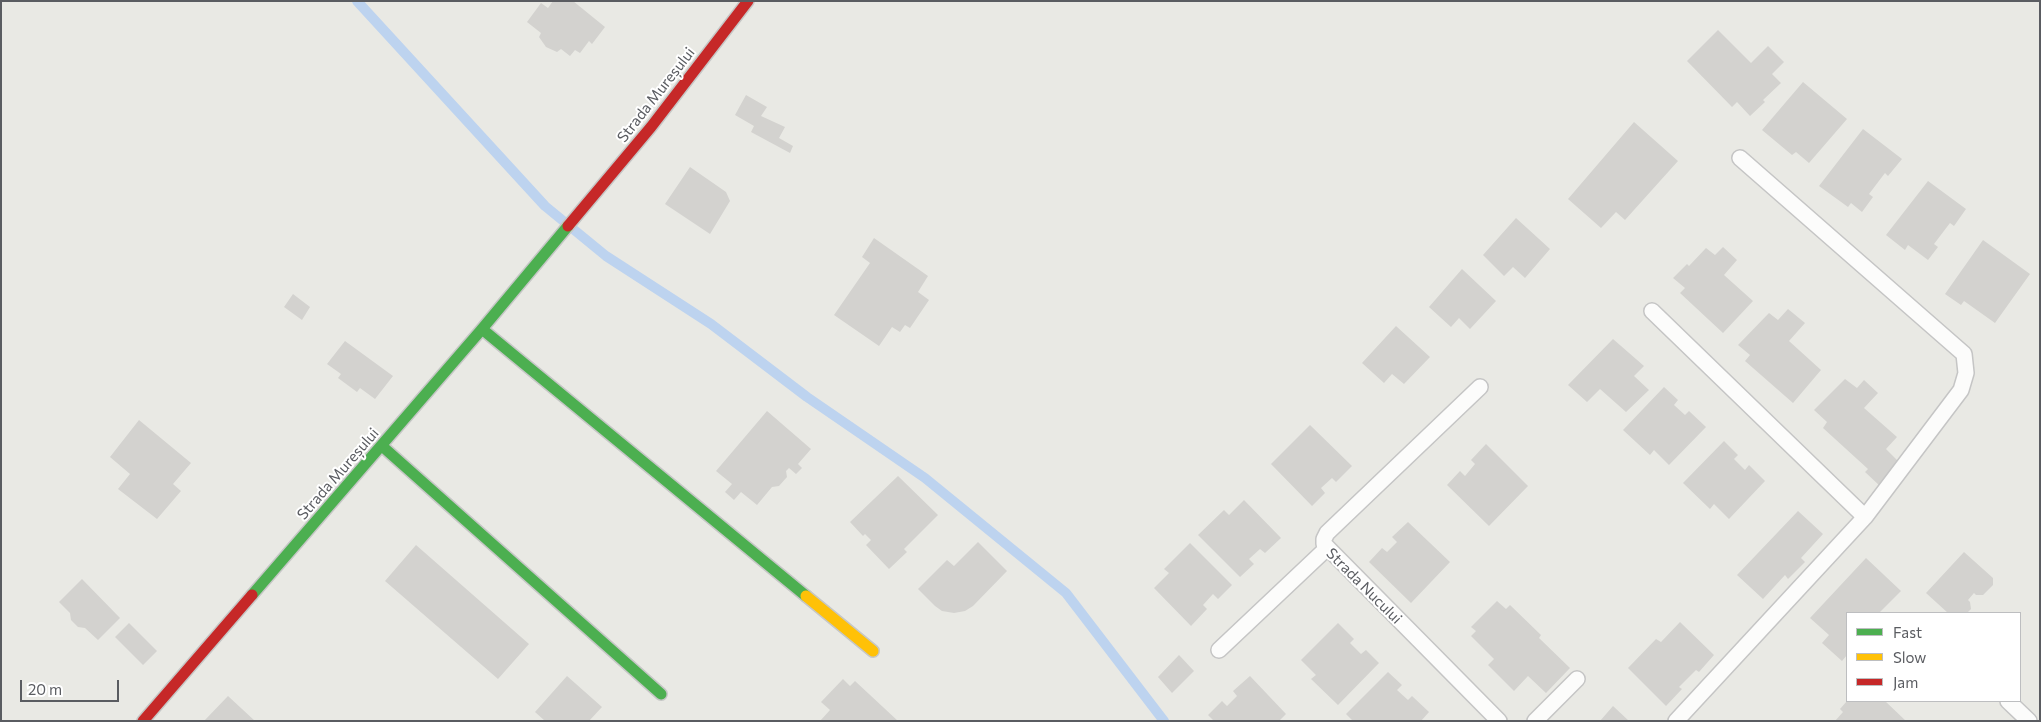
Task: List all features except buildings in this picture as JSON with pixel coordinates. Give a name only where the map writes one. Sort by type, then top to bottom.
[{"type":"street","name":"Strada Mureșului","points":[[143,721],[382,446],[554,244],[651,127],[748,1]]},
{"type":"street","points":[[482,329],[873,651]]},
{"type":"street","points":[[382,446],[661,694]]},
{"type":"lane","points":[[1676,721],[1866,517],[1961,390],[1966,373],[1964,354],[1740,158]]},
{"type":"lane","points":[[1652,311],[1866,517]]},
{"type":"lane","name":"Strada Nucului","points":[[1480,387],[1327,533],[1324,539],[1326,549],[1500,721]]},
{"type":"lane","points":[[1219,650],[1326,549]]},
{"type":"lane","points":[[1535,721],[1577,679]]},
{"type":"lane","points":[[2009,702],[2030,721]]},
{"type":"waterway","points":[[357,1],[545,206],[606,256],[711,324],[807,397],[925,478],[1066,593],[1164,721]]},
{"type":"traffic: fast","points":[[252,595],[482,329],[568,226]]},
{"type":"traffic: fast","points":[[482,329],[806,596]]},
{"type":"traffic: fast","points":[[382,446],[661,694]]},
{"type":"traffic: slow","points":[[806,596],[873,651]]},
{"type":"traffic: jam","points":[[568,226],[651,127],[748,1]]},
{"type":"traffic: jam","points":[[143,721],[252,595]]}]
